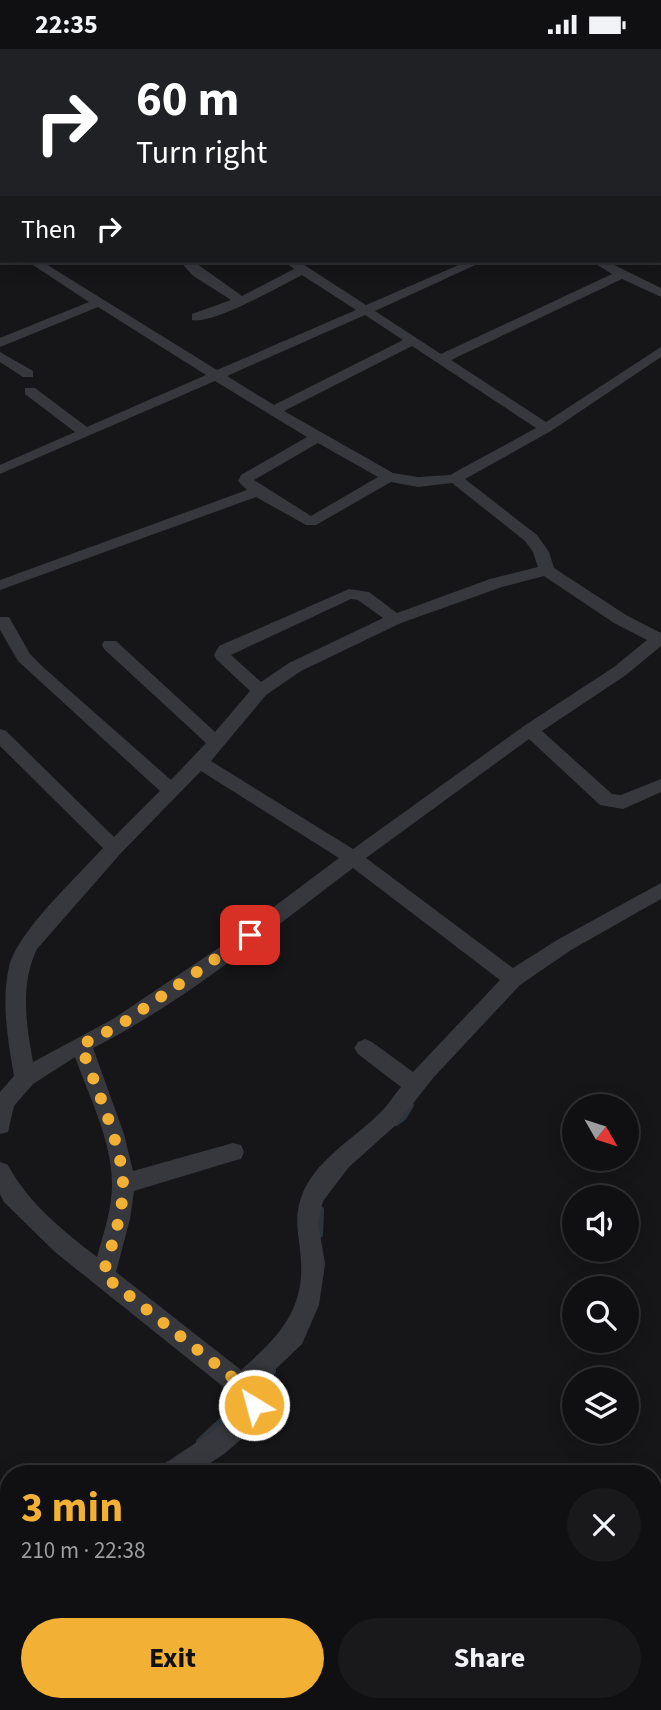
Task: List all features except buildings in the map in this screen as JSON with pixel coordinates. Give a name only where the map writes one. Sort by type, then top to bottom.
[{"type":"street","points":[[36,263],[273,411],[389,477],[428,482],[455,478],[546,428],[661,351]]},
{"type":"street","points":[[188,263],[241,301]]},
{"type":"street","points":[[294,263],[546,428]]},
{"type":"street","points":[[0,470],[473,263]]},
{"type":"street","points":[[601,263],[661,293]]},
{"type":"street","points":[[197,317],[241,301],[304,269]]},
{"type":"street","points":[[441,359],[622,274]]},
{"type":"street","points":[[0,343],[100,302]]},
{"type":"street","points":[[273,411],[412,341]]},
{"type":"street","points":[[0,356],[28,374]]},
{"type":"street","points":[[30,391],[85,432]]},
{"type":"street","points":[[317,437],[246,478],[248,484],[310,522],[389,477]]},
{"type":"street","points":[[0,1125],[2,1100],[26,1078],[64,1053],[120,1025],[230,950],[353,857],[530,730],[620,671],[660,640],[620,619],[547,570],[541,552],[531,538],[455,478]]},
{"type":"street","points":[[0,585],[74,561],[257,491]]},
{"type":"street","points":[[26,1078],[18,1038],[16,1006],[19,965],[29,944],[114,848],[200,762],[260,691],[295,667],[395,619],[485,586],[547,570]]},
{"type":"street","points":[[260,691],[226,660],[222,655],[225,650],[349,594],[363,596],[395,619]]},
{"type":"street","points":[[1,620],[24,657],[38,672],[171,791]]},
{"type":"street","points":[[110,645],[215,742]]},
{"type":"street","points":[[530,730],[607,800],[623,802],[661,785]]},
{"type":"street","points":[[0,735],[114,848]]},
{"type":"street","points":[[200,762],[353,857],[513,979]]},
{"type":"street","points":[[247,1390],[293,1336],[307,1305],[313,1264],[307,1222],[312,1198],[341,1160],[389,1118],[414,1085],[513,979],[661,890]]},
{"type":"street","points":[[81,1045],[115,1145],[123,1184],[119,1221],[103,1275]]},
{"type":"street","points":[[365,1048],[414,1085]]},
{"type":"street","points":[[123,1184],[233,1152]]},
{"type":"street","points":[[0,1172],[12,1195],[62,1245],[247,1390],[251,1415],[185,1465]]},
{"type":"waterway","points":[[396,1123],[404,1117],[411,1105]]},
{"type":"waterway","points":[[319,1234],[320,1210]]},
{"type":"waterway","points":[[253,1391],[272,1371]]},
{"type":"waterway","points":[[200,1442],[246,1399]]},
{"type":"route","points":[[250,935],[120,1025],[81,1045],[115,1145],[123,1184],[119,1221],[103,1275],[242,1385],[254,1397],[254,1405]]}]
